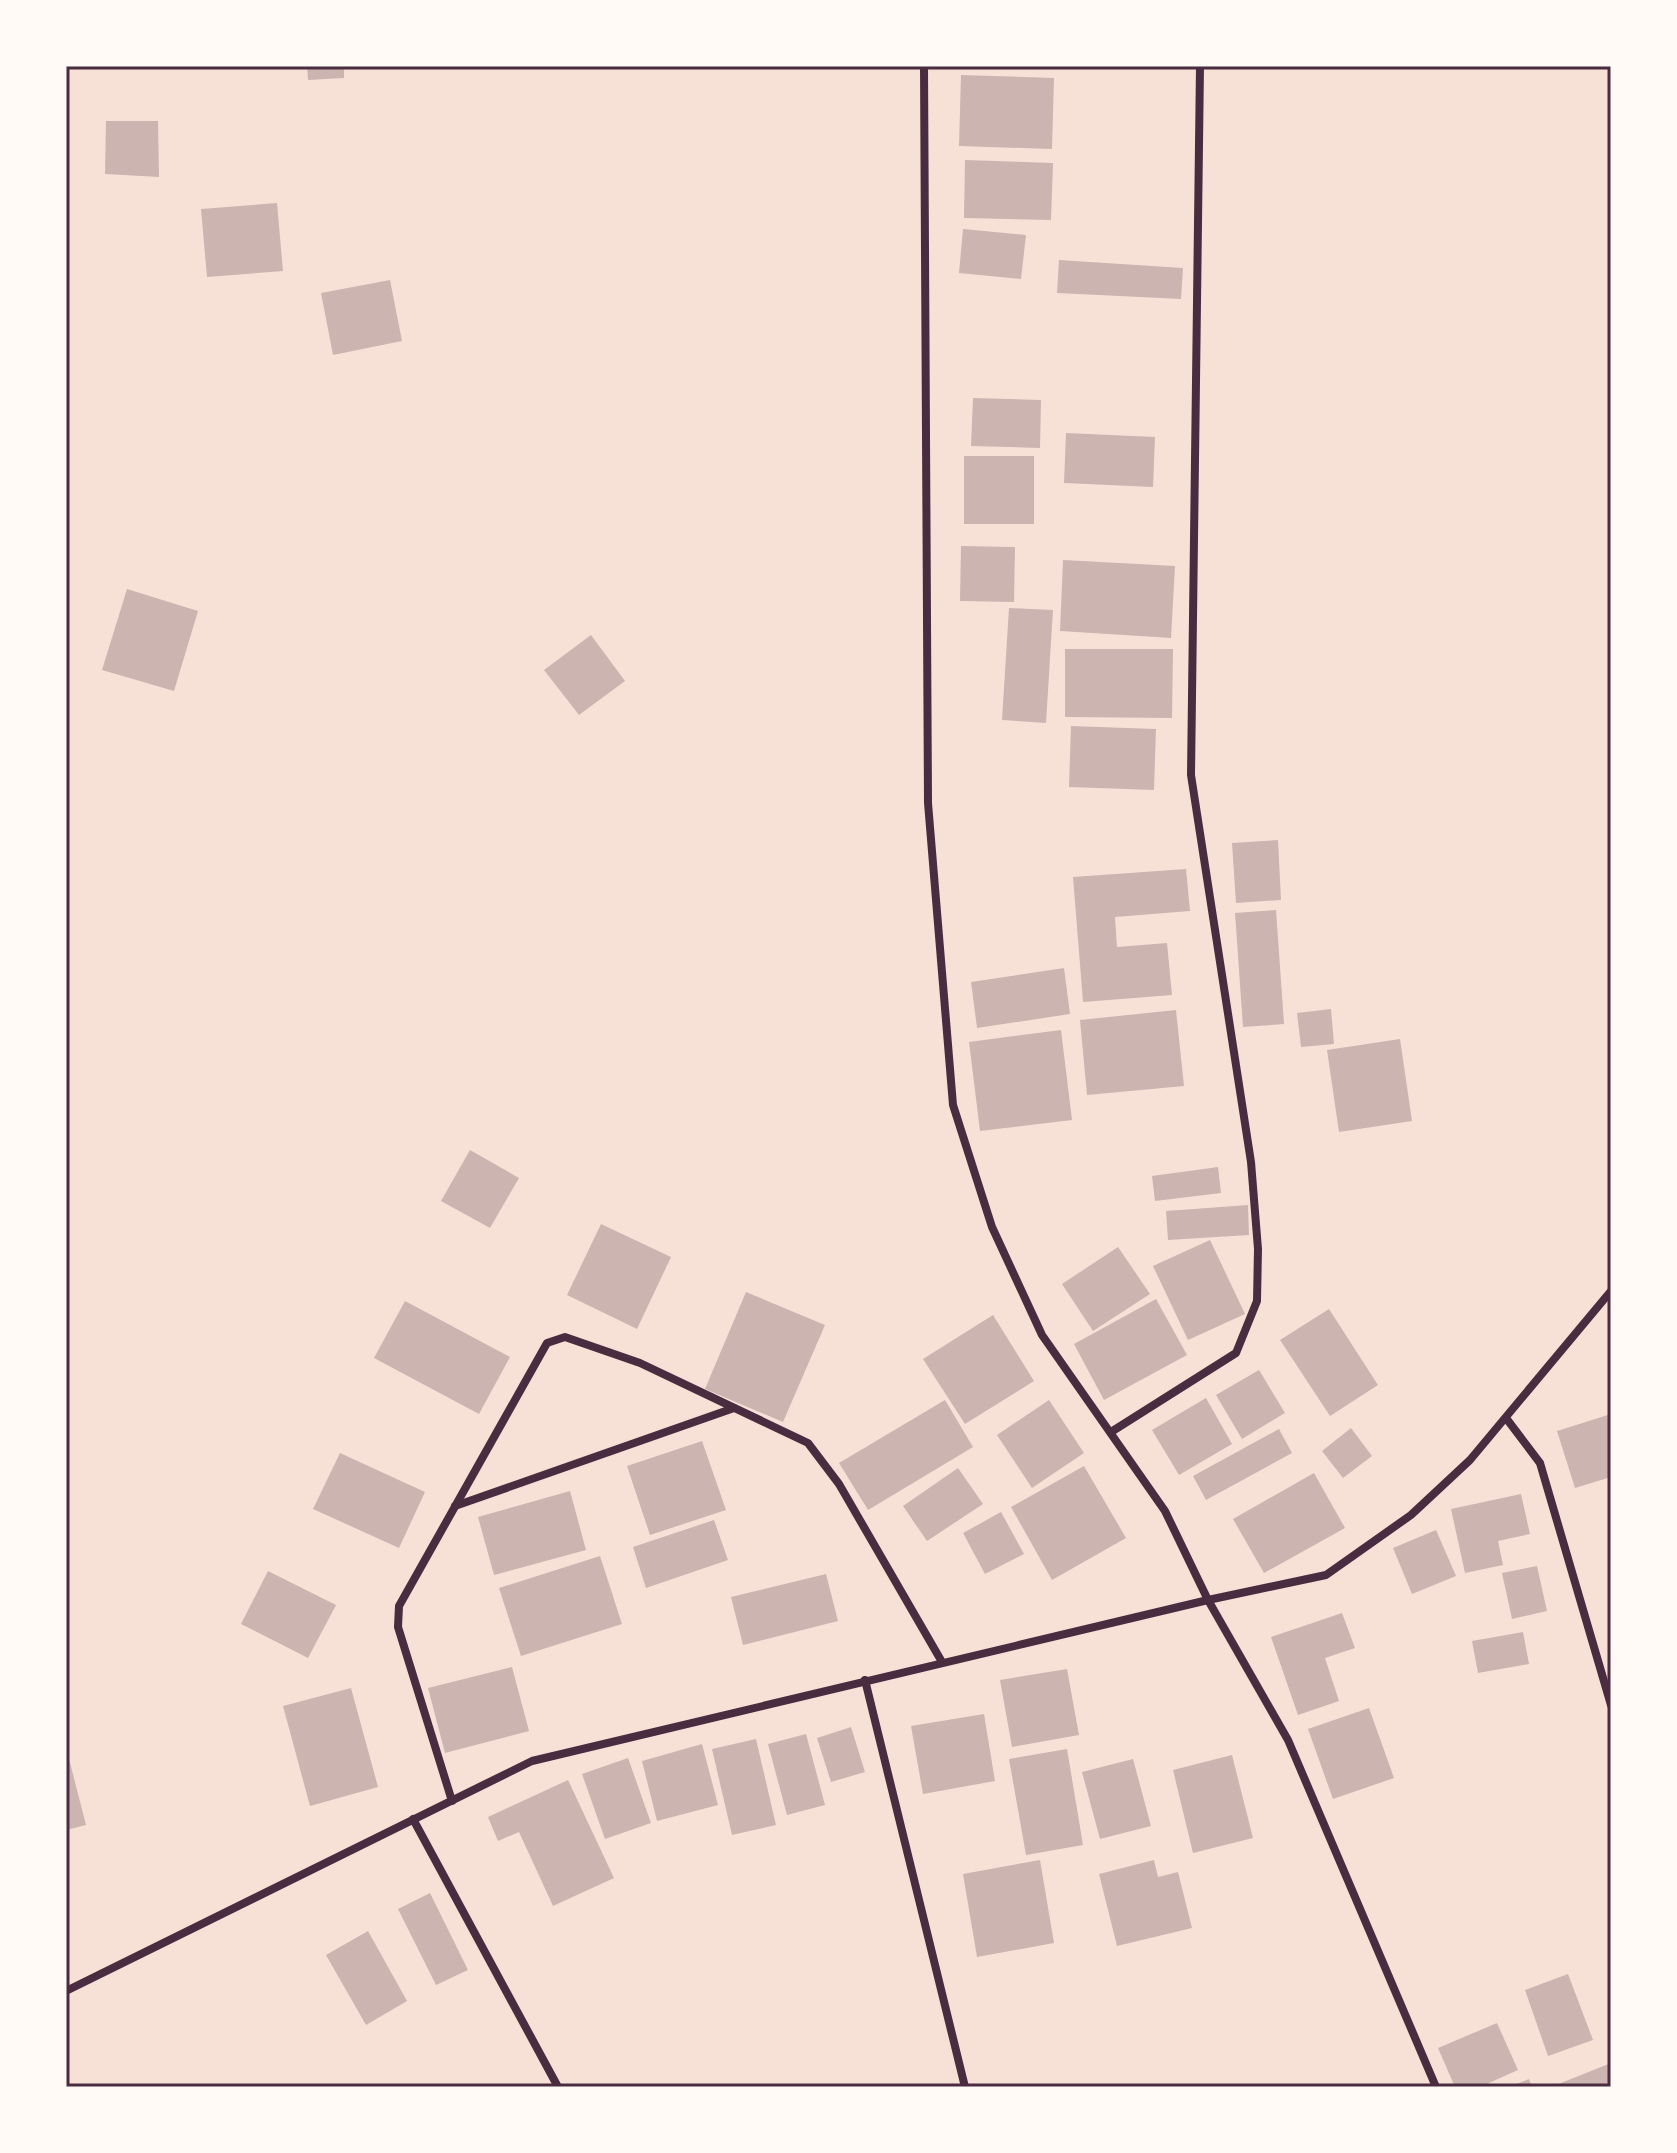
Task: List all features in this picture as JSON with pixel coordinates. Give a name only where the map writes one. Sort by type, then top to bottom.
[{"type":"street","points":[[924,66],[928,803],[953,1105],[992,1227],[1042,1335],[1165,1511],[1208,1600],[1288,1740],[1436,2087]]},
{"type":"street","points":[[1111,1432],[1236,1353],[1257,1301],[1258,1249],[1251,1162],[1191,775],[1200,66]]},
{"type":"street","points":[[66,1991],[532,1761],[865,1680],[1326,1575],[1411,1515],[1470,1460],[1611,1291]]},
{"type":"street","points":[[452,1801],[398,1627],[399,1606],[547,1343],[565,1337],[640,1363],[808,1443],[839,1484],[942,1662]]},
{"type":"street","points":[[454,1506],[734,1408]]},
{"type":"street","points":[[1506,1418],[1540,1463],[1611,1705]]},
{"type":"street","points":[[865,1680],[965,2087]]},
{"type":"street","points":[[413,1819],[558,2087]]},
{"type":"building","points":[[307,66],[344,66],[344,78],[308,80]]},
{"type":"building","points":[[961,75],[1054,78],[1052,149],[959,146]]},
{"type":"building","points":[[106,121],[158,121],[159,177],[105,174]]},
{"type":"building","points":[[965,160],[1053,163],[1051,220],[964,218]]},
{"type":"building","points":[[277,203],[283,271],[207,277],[201,209]]},
{"type":"building","points":[[963,229],[1026,235],[1021,279],[959,273]]},
{"type":"building","points":[[1059,260],[1183,268],[1181,299],[1057,293]]},
{"type":"building","points":[[390,280],[402,341],[333,355],[321,293]]},
{"type":"building","points":[[973,398],[1041,400],[1040,448],[971,446]]},
{"type":"building","points":[[1066,433],[1155,437],[1153,487],[1064,483]]},
{"type":"building","points":[[964,456],[1034,456],[1034,524],[964,524]]},
{"type":"building","points":[[961,546],[1015,547],[1014,602],[960,601]]},
{"type":"building","points":[[1063,560],[1175,566],[1171,638],[1060,631]]},
{"type":"building","points":[[127,589],[198,611],[174,691],[102,670]]},
{"type":"building","points":[[1009,608],[1053,610],[1046,723],[1002,720]]},
{"type":"building","points":[[591,635],[625,681],[579,715],[544,670]]},
{"type":"building","points":[[1065,649],[1173,649],[1172,718],[1065,717]]},
{"type":"building","points":[[1071,726],[1156,729],[1154,790],[1069,787]]},
{"type":"building","points":[[1278,840],[1281,900],[1236,903],[1232,843]]},
{"type":"building","points":[[1186,869],[1190,911],[1115,917],[1117,947],[1167,943],[1172,995],[1083,1002],[1073,877]]},
{"type":"building","points":[[1276,910],[1284,1024],[1243,1027],[1235,913]]},
{"type":"building","points":[[1064,968],[1070,1014],[977,1028],[971,982]]},
{"type":"building","points":[[1331,1009],[1334,1044],[1301,1047],[1297,1013]]},
{"type":"building","points":[[1176,1010],[1184,1086],[1087,1095],[1080,1020]]},
{"type":"building","points":[[1061,1030],[1072,1120],[980,1131],[969,1042]]},
{"type":"building","points":[[1400,1039],[1412,1121],[1339,1132],[1327,1050]]},
{"type":"building","points":[[470,1150],[519,1178],[490,1228],[441,1201]]},
{"type":"building","points":[[1218,1167],[1221,1193],[1155,1201],[1152,1176]]},
{"type":"building","points":[[1248,1205],[1249,1235],[1168,1240],[1166,1211]]},
{"type":"building","points":[[601,1224],[671,1257],[637,1329],[567,1295]]},
{"type":"building","points":[[1210,1240],[1245,1314],[1188,1340],[1153,1266]]},
{"type":"building","points":[[1118,1247],[1150,1294],[1093,1331],[1062,1284]]},
{"type":"building","points":[[746,1292],[825,1325],[783,1422],[705,1389]]},
{"type":"building","points":[[1156,1299],[1187,1355],[1104,1400],[1074,1344]]},
{"type":"building","points":[[405,1301],[510,1357],[479,1414],[374,1358]]},
{"type":"building","points":[[1329,1309],[1378,1385],[1330,1416],[1280,1340]]},
{"type":"building","points":[[993,1315],[1034,1381],[965,1424],[923,1359]]},
{"type":"building","points":[[1259,1370],[1285,1413],[1242,1439],[1216,1395]]},
{"type":"building","points":[[1206,1398],[1232,1444],[1179,1475],[1152,1430]]},
{"type":"building","points":[[945,1400],[973,1447],[868,1510],[839,1463]]},
{"type":"building","points":[[1049,1400],[1084,1453],[1032,1488],[997,1435]]},
{"type":"building","points":[[1611,1414],[1611,1477],[1575,1488],[1557,1431]]},
{"type":"building","points":[[1351,1428],[1372,1456],[1343,1478],[1322,1451]]},
{"type":"building","points":[[1279,1429],[1292,1453],[1206,1500],[1193,1476]]},
{"type":"building","points":[[702,1441],[726,1510],[650,1535],[627,1466]]},
{"type":"building","points":[[340,1453],[425,1492],[399,1548],[313,1509]]},
{"type":"building","points":[[1084,1466],[1126,1538],[1052,1580],[1011,1507]]},
{"type":"building","points":[[958,1468],[983,1504],[927,1541],[903,1506]]},
{"type":"building","points":[[1314,1473],[1345,1528],[1264,1573],[1233,1519]]},
{"type":"building","points":[[570,1491],[586,1550],[494,1575],[478,1517]]},
{"type":"building","points":[[1521,1494],[1530,1534],[1498,1541],[1503,1565],[1465,1573],[1451,1509]]},
{"type":"building","points":[[1001,1512],[1024,1554],[985,1574],[963,1533]]},
{"type":"building","points":[[714,1520],[728,1560],[646,1588],[633,1547]]},
{"type":"building","points":[[1436,1530],[1456,1576],[1412,1594],[1393,1548]]},
{"type":"building","points":[[600,1556],[622,1624],[521,1656],[499,1588]]},
{"type":"building","points":[[1537,1566],[1547,1611],[1512,1619],[1502,1573]]},
{"type":"building","points":[[268,1571],[336,1605],[308,1658],[241,1624]]},
{"type":"building","points":[[826,1574],[838,1621],[743,1645],[731,1597]]},
{"type":"building","points":[[1342,1613],[1355,1648],[1325,1658],[1339,1701],[1298,1715],[1271,1637]]},
{"type":"building","points":[[1523,1632],[1529,1664],[1478,1673],[1472,1641]]},
{"type":"building","points":[[512,1667],[529,1731],[445,1753],[428,1688]]},
{"type":"building","points":[[1067,1669],[1079,1735],[1012,1747],[1000,1680]]},
{"type":"building","points":[[351,1688],[378,1787],[310,1806],[283,1706]]},
{"type":"building","points":[[1369,1708],[1394,1778],[1333,1799],[1308,1729]]},
{"type":"building","points":[[984,1714],[995,1781],[923,1794],[911,1726]]},
{"type":"building","points":[[851,1727],[865,1772],[831,1782],[817,1738]]},
{"type":"building","points":[[806,1734],[825,1805],[787,1815],[768,1744]]},
{"type":"building","points":[[756,1739],[776,1825],[732,1835],[712,1749]]},
{"type":"building","points":[[702,1744],[718,1805],[657,1821],[642,1761]]},
{"type":"building","points":[[66,1747],[86,1825],[66,1830]]},
{"type":"building","points":[[1067,1749],[1083,1845],[1026,1855],[1009,1759]]},
{"type":"building","points":[[1232,1755],[1253,1838],[1193,1853],[1173,1770]]},
{"type":"building","points":[[628,1758],[651,1823],[605,1839],[582,1774]]},
{"type":"building","points":[[1133,1759],[1151,1826],[1100,1839],[1082,1772]]},
{"type":"building","points":[[568,1780],[614,1878],[553,1906],[519,1832],[498,1841],[488,1817]]},
{"type":"building","points":[[1040,1860],[1054,1943],[977,1957],[963,1874]]},
{"type":"building","points":[[1154,1860],[1158,1877],[1178,1872],[1192,1928],[1117,1946],[1099,1874]]},
{"type":"building","points":[[430,1893],[468,1970],[436,1985],[398,1909]]},
{"type":"building","points":[[368,1931],[407,2001],[366,2025],[326,1955]]},
{"type":"building","points":[[1568,1974],[1593,2040],[1548,2056],[1525,1990]]},
{"type":"building","points":[[1497,2023],[1518,2070],[1480,2087],[1455,2087],[1438,2048]]},
{"type":"building","points":[[1611,2063],[1611,2087],[1556,2085]]},
{"type":"building","points":[[1529,2079],[1532,2087],[1509,2087]]}]
